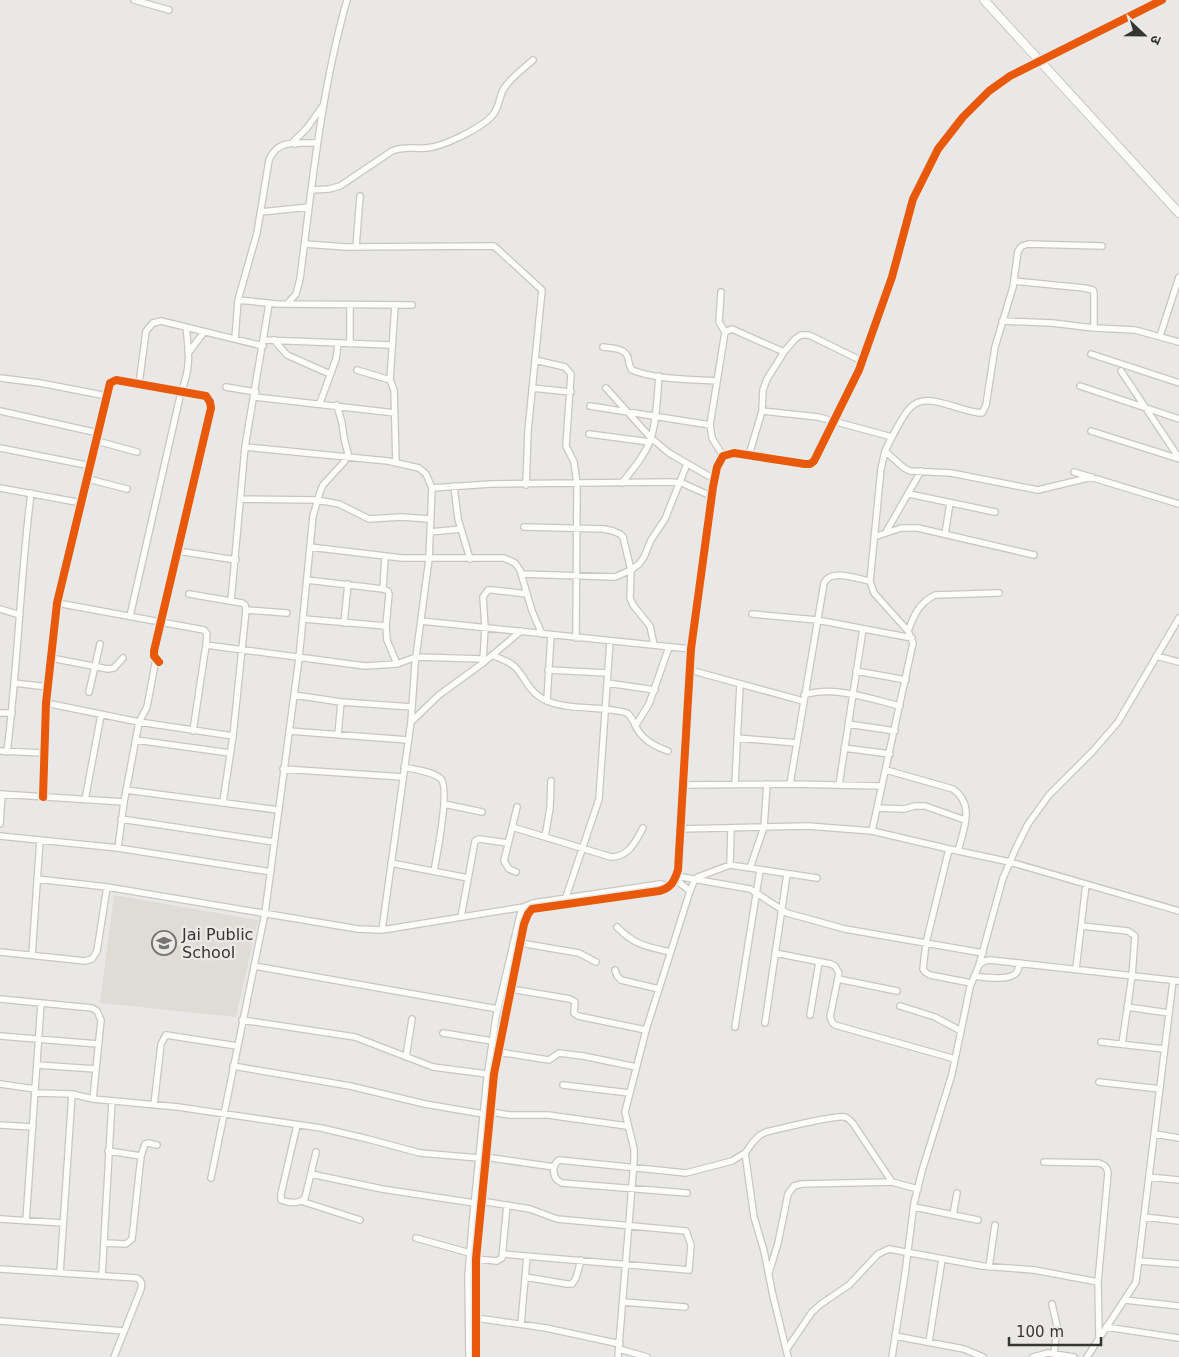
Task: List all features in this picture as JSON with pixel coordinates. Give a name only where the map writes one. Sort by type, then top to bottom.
[{"type":"street","points":[[134,0],[169,10]]},
{"type":"street","points":[[287,304],[294,298],[298,289],[323,106],[334,45],[347,0]]},
{"type":"street","points":[[984,0],[1179,213]]},
{"type":"street","points":[[469,1357],[470,1253],[479,1158],[525,920],[532,909],[659,891],[671,886],[678,870],[691,649],[714,479],[723,456],[728,454],[749,455],[810,464],[814,461],[862,362],[892,278],[913,199],[938,149],[963,117],[989,91],[1010,76],[1162,0]]},
{"type":"street","points":[[311,190],[340,186],[392,151],[400,148],[436,147],[471,130],[493,116],[503,91],[508,84],[533,60]]},
{"type":"street","points":[[295,144],[293,142],[307,128],[323,106]]},
{"type":"street","points":[[235,339],[238,300],[257,233],[272,152],[283,144],[317,143]]},
{"type":"street","points":[[356,247],[360,196]]},
{"type":"street","points":[[261,212],[309,207]]},
{"type":"street","points":[[305,244],[356,247],[494,246],[542,290],[528,431],[526,484]]},
{"type":"street","points":[[872,831],[912,654],[912,638],[908,631],[874,593],[870,581],[881,469],[886,451],[907,411],[917,402],[936,402],[982,413],[984,410],[995,347],[1014,281],[1018,251],[1022,246],[1028,244],[1102,246]]},
{"type":"street","points":[[1160,336],[1179,277]]},
{"type":"street","points":[[1014,281],[1093,290],[1094,328]]},
{"type":"street","points":[[720,292],[719,322],[725,332],[710,425],[712,438],[723,456]]},
{"type":"street","points":[[238,300],[269,304],[412,305]]},
{"type":"street","points":[[231,601],[245,448],[269,304]]},
{"type":"street","points":[[350,305],[350,344]]},
{"type":"street","points":[[395,305],[390,380],[394,390],[396,463]]},
{"type":"street","points":[[138,384],[148,327],[160,321],[235,339],[263,343],[274,340],[391,345]]},
{"type":"street","points":[[1002,321],[1135,330],[1179,342]]},
{"type":"street","points":[[130,616],[181,392],[188,371],[189,352],[186,328]]},
{"type":"street","points":[[725,332],[732,329],[784,352]]},
{"type":"street","points":[[189,352],[204,332]]},
{"type":"street","points":[[749,455],[762,411],[764,385],[784,352],[795,339],[801,335],[809,335],[862,362]]},
{"type":"street","points":[[274,340],[287,355],[330,374]]},
{"type":"street","points":[[320,403],[336,359],[338,344]]},
{"type":"street","points":[[603,347],[620,350],[628,355],[632,370],[659,376],[717,381]]},
{"type":"street","points":[[1091,354],[1179,382]]},
{"type":"street","points":[[535,360],[565,367],[569,370],[572,379],[566,446],[567,452],[574,462],[577,484],[576,638]]},
{"type":"street","points":[[357,370],[390,380]]},
{"type":"street","points":[[1121,371],[1179,459]]},
{"type":"street","points":[[622,483],[638,462],[650,440],[659,376]]},
{"type":"street","points":[[0,378],[40,383],[107,396]]},
{"type":"street","points":[[43,797],[46,703],[58,603],[110,384],[116,380],[206,396],[211,408],[154,651],[157,661],[147,706],[139,722],[121,818],[118,848]]},
{"type":"street","points":[[226,386],[255,394],[395,413]]},
{"type":"street","points":[[1080,386],[1179,419]]},
{"type":"street","points":[[532,388],[571,392]]},
{"type":"street","points":[[606,388],[650,440],[714,479]]},
{"type":"street","points":[[211,1178],[265,914],[304,618],[313,516],[323,485],[344,462],[347,456],[342,423],[336,405]]},
{"type":"street","points":[[590,406],[710,425]]},
{"type":"street","points":[[0,411],[98,433]]},
{"type":"street","points":[[762,411],[833,421],[892,437]]},
{"type":"street","points":[[1091,431],[1179,459]]},
{"type":"street","points":[[589,434],[650,440]]},
{"type":"street","points":[[97,441],[136,452]]},
{"type":"street","points":[[0,448],[91,466]]},
{"type":"street","points":[[245,448],[347,456],[396,463],[419,468],[426,474],[432,488],[429,559],[416,657],[411,722],[382,930]]},
{"type":"street","points":[[886,451],[904,468],[910,470],[951,472],[1038,490],[1092,477]]},
{"type":"street","points":[[521,574],[616,577],[631,570],[644,557],[651,540],[665,519],[687,464]]},
{"type":"street","points":[[886,533],[921,471]]},
{"type":"street","points":[[1074,472],[1179,504]]},
{"type":"street","points":[[88,479],[127,489]]},
{"type":"street","points":[[432,488],[491,484],[680,483],[712,496]]},
{"type":"street","points":[[454,486],[461,529],[470,559]]},
{"type":"street","points":[[0,488],[82,503]]},
{"type":"street","points":[[7,752],[31,494]]},
{"type":"street","points":[[909,494],[995,512]]},
{"type":"street","points":[[241,499],[317,500],[339,504],[368,519],[402,517],[430,519]]},
{"type":"street","points":[[945,534],[950,502]]},
{"type":"street","points":[[524,527],[577,528],[604,530],[620,534],[623,537],[631,570],[630,598],[633,605],[650,626],[654,645]]},
{"type":"street","points":[[874,537],[910,527],[1034,555]]},
{"type":"street","points":[[430,532],[461,529]]},
{"type":"street","points":[[310,547],[429,559],[504,558],[510,560],[515,563],[521,574],[542,634]]},
{"type":"street","points":[[178,551],[236,560]]},
{"type":"street","points":[[384,588],[385,556]]},
{"type":"street","points":[[790,784],[817,620],[826,578],[834,575],[870,581]]},
{"type":"street","points":[[307,580],[388,590],[387,640],[397,664]]},
{"type":"street","points":[[344,622],[348,584]]},
{"type":"street","points":[[483,661],[485,627],[483,597],[488,590],[527,594]]},
{"type":"street","points":[[908,631],[918,607],[935,595],[999,593]]},
{"type":"street","points":[[189,594],[242,603],[245,605],[246,610],[233,736],[223,802]]},
{"type":"street","points":[[58,603],[204,630],[207,634],[206,645],[193,731]]},
{"type":"street","points":[[0,609],[20,614]]},
{"type":"street","points":[[246,610],[287,613]]},
{"type":"street","points":[[752,614],[817,620],[912,638]]},
{"type":"street","points":[[304,618],[386,626]]},
{"type":"street","points":[[892,1357],[918,1189],[952,1074],[972,983],[979,965],[1003,878],[1024,832],[1039,807],[1118,722],[1179,618]]},
{"type":"street","points":[[421,621],[691,649]]},
{"type":"street","points":[[839,785],[854,695],[862,628]]},
{"type":"street","points":[[411,722],[439,695],[521,631]]},
{"type":"street","points":[[547,700],[551,635]]},
{"type":"street","points":[[566,897],[600,799],[604,710],[610,641]]},
{"type":"street","points":[[89,692],[100,644]]},
{"type":"street","points":[[206,645],[364,666],[397,664],[416,657],[483,661]]},
{"type":"street","points":[[636,725],[655,690],[669,647]]},
{"type":"street","points":[[492,655],[516,667],[532,691],[547,700],[627,713],[631,716],[644,738],[668,751]]},
{"type":"street","points":[[1156,656],[1179,662]]},
{"type":"street","points":[[51,658],[112,669],[123,658]]},
{"type":"street","points":[[548,670],[607,673]]},
{"type":"street","points":[[690,670],[740,684],[804,698],[821,692],[854,695],[900,706]]},
{"type":"street","points":[[856,671],[906,680]]},
{"type":"street","points":[[14,683],[48,687]]},
{"type":"street","points":[[607,683],[655,690]]},
{"type":"street","points":[[735,784],[740,684]]},
{"type":"street","points":[[294,695],[341,702],[412,707]]},
{"type":"street","points":[[338,734],[341,702]]},
{"type":"street","points":[[46,703],[139,722],[233,736]]},
{"type":"street","points":[[0,713],[12,713]]},
{"type":"street","points":[[85,800],[101,715]]},
{"type":"street","points":[[848,724],[895,731]]},
{"type":"street","points":[[289,731],[408,740]]},
{"type":"street","points":[[737,738],[797,743]]},
{"type":"street","points":[[136,740],[230,752]]},
{"type":"street","points":[[844,748],[890,754]]},
{"type":"street","points":[[0,752],[44,753]]},
{"type":"street","points":[[404,767],[434,774],[442,780],[445,786],[434,871]]},
{"type":"street","points":[[284,769],[403,777]]},
{"type":"street","points":[[886,770],[952,789],[960,794],[965,802],[965,820],[958,851]]},
{"type":"street","points":[[545,837],[550,808],[551,781]]},
{"type":"street","points":[[750,868],[764,826],[767,784]]},
{"type":"street","points":[[682,785],[790,784],[882,786]]},
{"type":"street","points":[[126,790],[278,810]]},
{"type":"street","points":[[0,824],[1,794],[124,802]]},
{"type":"street","points":[[444,804],[482,812]]},
{"type":"street","points":[[877,808],[904,809],[924,806],[965,820]]},
{"type":"street","points":[[516,872],[509,869],[504,861],[517,807]]},
{"type":"street","points":[[121,818],[274,842]]},
{"type":"street","points":[[680,829],[808,826],[872,831],[1010,862],[1179,911]]},
{"type":"street","points":[[512,827],[611,857],[618,857],[630,850],[643,828]]},
{"type":"street","points":[[730,865],[731,828]]},
{"type":"street","points":[[0,836],[118,848],[270,872]]},
{"type":"street","points":[[461,918],[475,841],[479,839],[508,843]]},
{"type":"street","points":[[32,955],[40,840]]},
{"type":"street","points":[[948,849],[926,943],[923,969],[925,972],[972,983]]},
{"type":"street","points":[[391,863],[468,878]]},
{"type":"street","points":[[618,1357],[634,1167],[634,1149],[625,1112],[646,1030],[690,891],[695,879],[730,865],[817,878]]},
{"type":"street","points":[[735,1026],[760,870]]},
{"type":"street","points":[[764,1023],[787,874]]},
{"type":"street","points":[[676,876],[733,885],[756,892],[781,910],[794,916],[845,929],[982,953]]},
{"type":"street","points":[[676,876],[681,884],[690,891]]},
{"type":"street","points":[[37,879],[107,887],[350,928],[382,930],[524,907],[533,903],[566,897],[660,884],[671,886]]},
{"type":"street","points":[[1076,969],[1086,884]]},
{"type":"street","points":[[0,952],[85,961],[92,960],[97,951],[107,887]]},
{"type":"street","points":[[476,1357],[476,1259],[486,1156],[487,1074],[498,1009],[516,924],[524,907]]},
{"type":"street","points":[[1082,926],[1128,931],[1135,936],[1132,976],[1122,1044]]},
{"type":"street","points":[[617,928],[634,942],[670,952]]},
{"type":"street","points":[[520,943],[579,953],[596,962]]},
{"type":"street","points":[[775,953],[835,966],[839,973],[830,1017],[835,1025],[955,1059]]},
{"type":"street","points":[[979,965],[984,961],[990,960],[1176,981],[1164,1049],[1136,1282],[1087,1357]]},
{"type":"street","points":[[810,1015],[820,962]]},
{"type":"street","points":[[974,976],[1003,978],[1013,976],[1020,964]]},
{"type":"street","points":[[254,966],[498,1009]]},
{"type":"street","points":[[615,970],[621,980],[659,989]]},
{"type":"street","points":[[838,979],[897,991]]},
{"type":"street","points":[[511,989],[570,999],[575,1002],[574,1013],[578,1016],[646,1030]]},
{"type":"street","points":[[0,999],[92,1008],[97,1011],[101,1020],[93,1099]]},
{"type":"street","points":[[26,1221],[41,1003]]},
{"type":"street","points":[[900,1006],[936,1017],[961,1031]]},
{"type":"street","points":[[1127,1007],[1169,1013]]},
{"type":"street","points":[[242,1020],[355,1037],[433,1067],[487,1074]]},
{"type":"street","points":[[406,1057],[412,1020]]},
{"type":"street","points":[[443,1033],[492,1041]]},
{"type":"street","points":[[154,1104],[161,1044],[166,1035],[237,1046]]},
{"type":"street","points":[[0,1036],[98,1044]]},
{"type":"street","points":[[1100,1042],[1164,1049]]},
{"type":"street","points":[[498,1052],[546,1060],[552,1059],[559,1053],[574,1054],[636,1067]]},
{"type":"street","points":[[37,1065],[96,1069]]},
{"type":"street","points":[[233,1066],[350,1086],[425,1104],[487,1113],[548,1115],[627,1126]]},
{"type":"street","points":[[1099,1082],[1160,1090]]},
{"type":"street","points":[[0,1084],[35,1091],[72,1094],[93,1099],[154,1104],[297,1125],[352,1135],[420,1154],[479,1158]]},
{"type":"street","points":[[563,1085],[629,1093]]},
{"type":"street","points":[[60,1273],[72,1094]]},
{"type":"street","points":[[102,1276],[112,1101]]},
{"type":"street","points":[[687,1194],[562,1183],[556,1180],[554,1176],[554,1167],[555,1163],[559,1160],[686,1173],[732,1162],[745,1153],[760,1135],[766,1132],[830,1119],[845,1118],[851,1121],[892,1182]]},
{"type":"street","points":[[0,1124],[33,1127]]},
{"type":"street","points":[[297,1125],[281,1198],[295,1203],[304,1198],[316,1152]]},
{"type":"street","points":[[1155,1134],[1179,1138]]},
{"type":"street","points":[[104,1243],[126,1244],[132,1239],[141,1156],[145,1144],[157,1145]]},
{"type":"street","points":[[108,1151],[141,1156]]},
{"type":"street","points":[[745,1153],[754,1217],[788,1357]]},
{"type":"street","points":[[486,1156],[554,1167]]},
{"type":"street","points":[[1044,1162],[1099,1163],[1107,1168],[1098,1282],[1099,1338]]},
{"type":"street","points":[[311,1174],[382,1190],[474,1203]]},
{"type":"street","points":[[1149,1177],[1179,1180]]},
{"type":"street","points":[[769,1273],[778,1243],[788,1194],[794,1186],[802,1184],[892,1182],[918,1189]]},
{"type":"street","points":[[953,1215],[957,1192]]},
{"type":"street","points":[[301,1201],[360,1220]]},
{"type":"street","points":[[481,1202],[530,1209],[557,1219],[686,1231],[691,1245],[689,1270],[503,1254]]},
{"type":"street","points":[[476,1259],[497,1261],[502,1258],[507,1205]]},
{"type":"street","points":[[914,1207],[978,1220]]},
{"type":"street","points":[[1144,1217],[1179,1221]]},
{"type":"street","points":[[0,1219],[63,1223]]},
{"type":"street","points":[[989,1267],[995,1225]]},
{"type":"street","points":[[416,1238],[470,1253]]},
{"type":"street","points":[[787,1348],[812,1312],[849,1286],[878,1254],[889,1249],[989,1267],[1034,1270],[1098,1282]]},
{"type":"street","points":[[521,1324],[527,1256]]},
{"type":"street","points":[[929,1342],[942,1258]]},
{"type":"street","points":[[525,1277],[572,1284],[576,1278],[581,1260]]},
{"type":"street","points":[[1139,1260],[1179,1264]]},
{"type":"street","points":[[0,1269],[137,1278],[140,1280],[142,1284],[114,1357]]},
{"type":"street","points":[[1125,1300],[1179,1306]]},
{"type":"street","points":[[623,1302],[686,1307]]},
{"type":"street","points":[[1052,1304],[1057,1318],[1054,1354]]},
{"type":"street","points":[[476,1318],[521,1324],[620,1346],[647,1357]]},
{"type":"street","points":[[0,1320],[124,1331]]},
{"type":"street","points":[[1106,1327],[1179,1338]]},
{"type":"street","points":[[895,1336],[929,1342],[983,1357]]},
{"type":"street","points":[[1033,1357],[1040,1354],[1074,1357]]},
{"type":"shaded area","points":[[114,895],[258,920],[236,1017],[100,1003]]},
{"type":"cycle path","points":[[476,1357],[476,1259],[494,1074],[524,924],[528,914],[532,909],[659,891],[671,884],[678,870],[691,649],[717,467],[723,456],[734,453],[805,464],[810,464],[814,461],[859,370],[892,277],[913,199],[938,149],[963,117],[989,91],[1010,76],[1162,0]]},
{"type":"cycle path","points":[[43,797],[46,703],[57,603],[110,383],[116,380],[206,396],[211,408],[154,651],[154,656],[159,662]]},
{"type":"place","name":"Jai Public School","points":[[164,943]]}]
